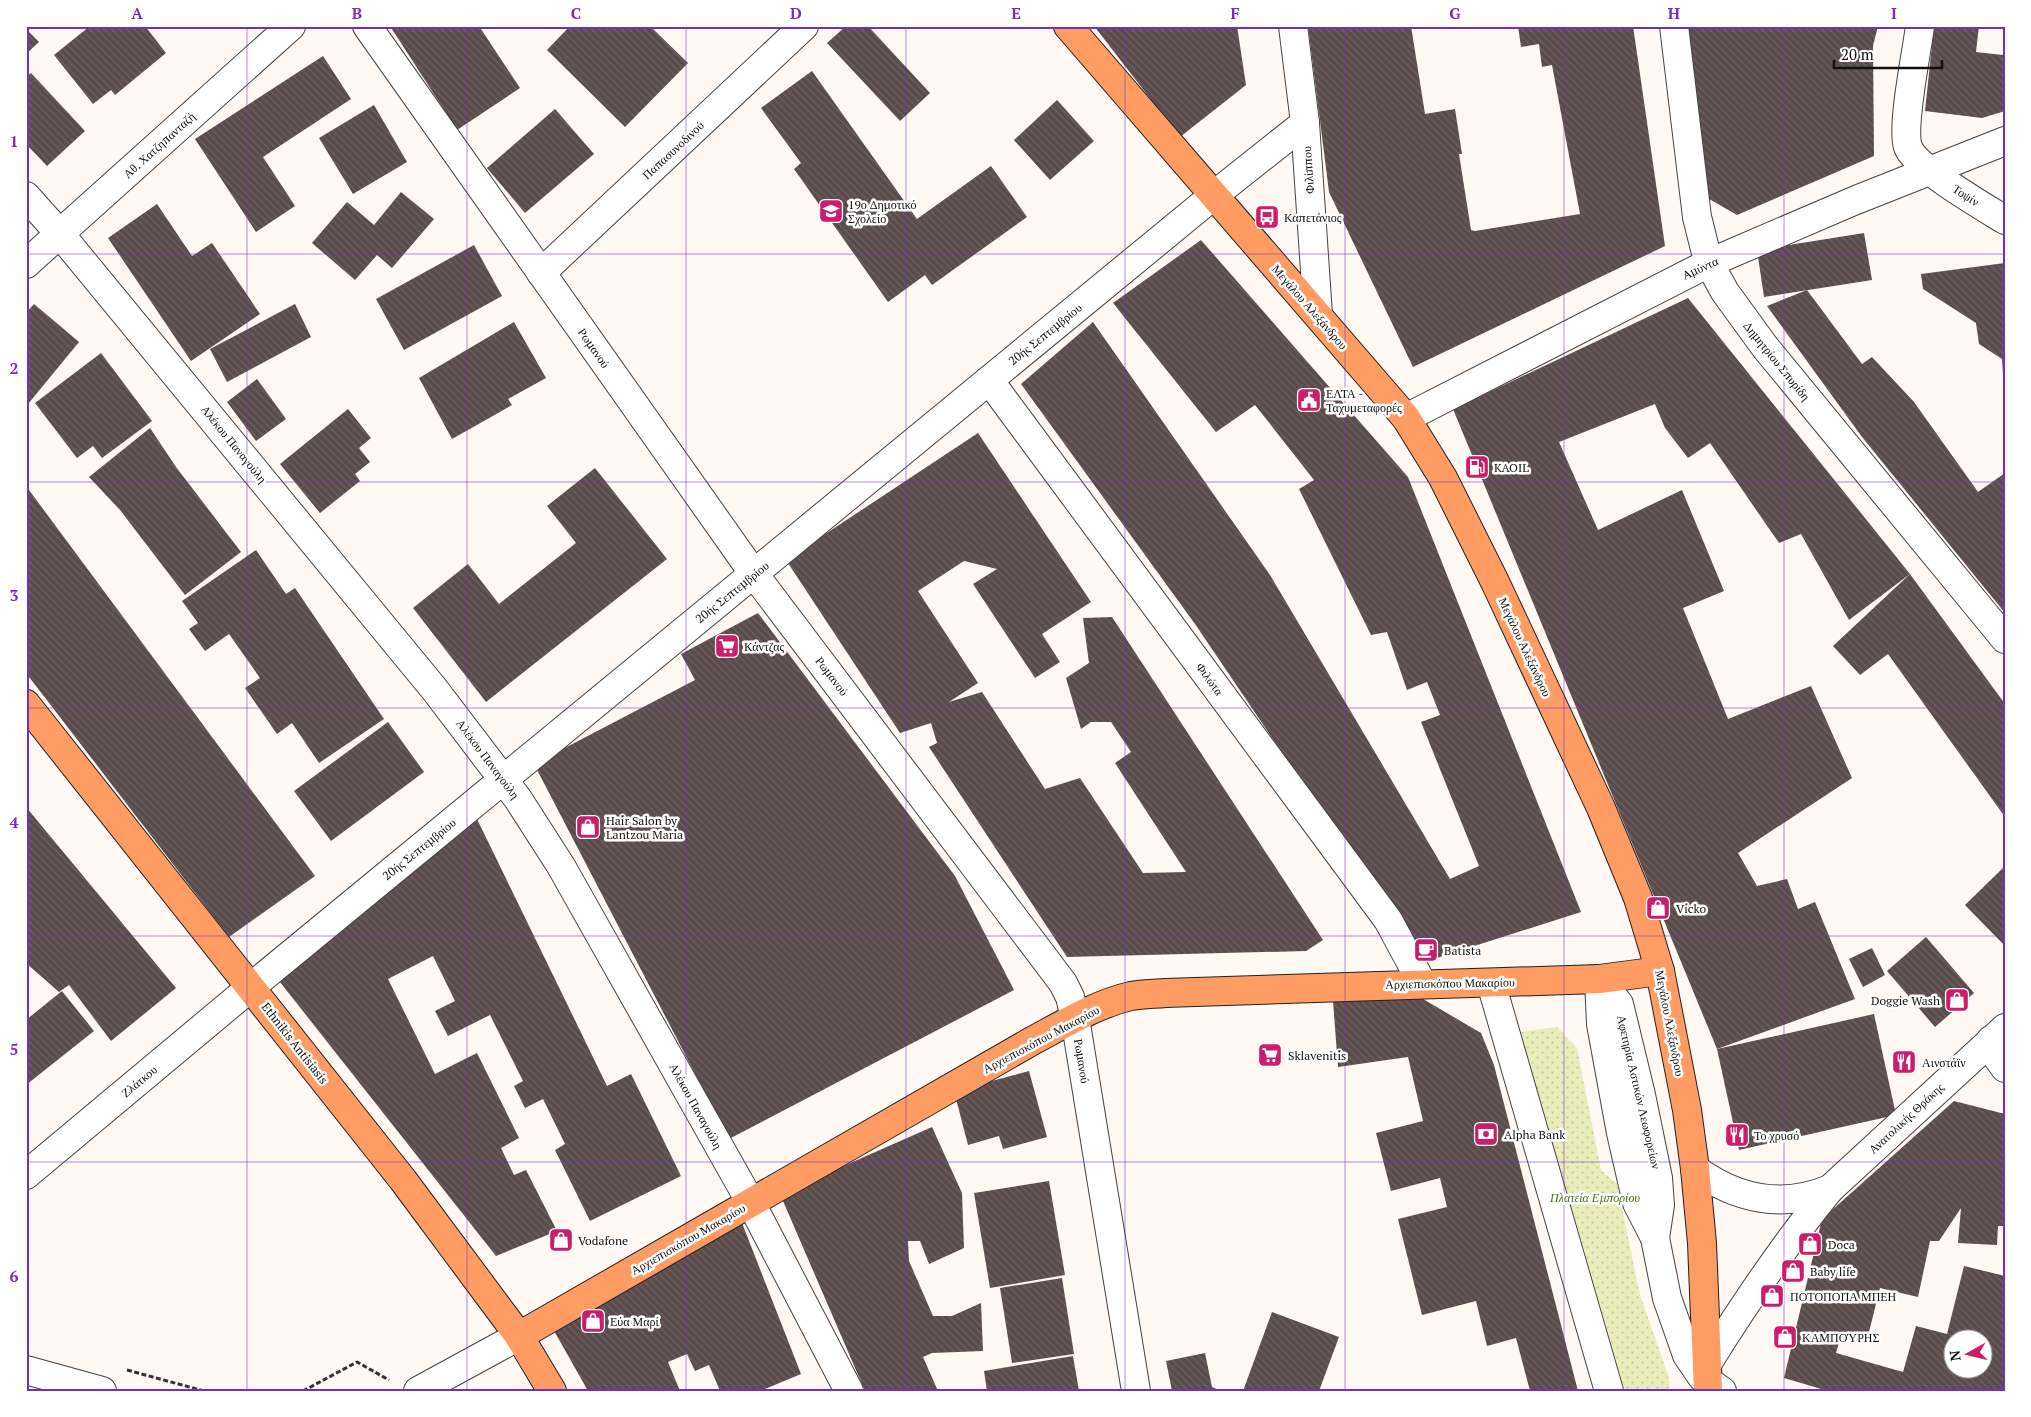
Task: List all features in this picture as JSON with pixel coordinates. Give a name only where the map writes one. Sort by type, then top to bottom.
[{"type":"main road","name":"Μεγάλου Αλεξάνδρου","points":[[1068,26],[1406,418],[1427,450],[1466,522],[1608,805],[1660,971],[1687,1110],[1696,1169],[1711,1382]]},
{"type":"main road","name":"Ethnikis Antisiasis","points":[[26,704],[403,1180],[519,1336],[552,1391]]},
{"type":"main road","name":"Αρχιεπισκόπου Μακαρίου","points":[[519,1336],[1075,1018],[1113,1001],[1133,996],[1229,990],[1599,979],[1660,971]]},
{"type":"street","name":"Αθ. Χατζηπανταζή","points":[[26,264],[291,26]]},
{"type":"street","name":"Ρωμανού","points":[[367,26],[754,574],[1054,968],[1070,997],[1075,1018],[1136,1391]]},
{"type":"street","name":"Παπασυνοδινού","points":[[541,273],[804,26]]},
{"type":"street","name":"Φιλίππου","points":[[1292,26],[1305,123],[1318,315]]},
{"type":"street","name":"Δημητρίου Σπυρίδη","points":[[1674,26],[1697,217],[1709,263],[1736,309],[1765,347],[2005,639]]},
{"type":"street","name":"Τοψίν","points":[[1920,26],[1907,117],[1906,138],[1908,149],[1928,170],[2005,220]]},
{"type":"street","name":"20ής Σεπτεμβρίου","points":[[250,987],[1213,196],[1305,123]]},
{"type":"street","name":"Αμύντα","points":[[1406,418],[1709,263],[1928,170],[2005,141]]},
{"type":"street","name":"Αλέκου Παναγούλη","points":[[26,196],[60,234],[428,682],[504,779],[561,866],[751,1203],[849,1391]]},
{"type":"street","name":"Φιλώτα","points":[[989,380],[1388,920],[1422,983]]},
{"type":"street","name":"Αφετηρία Αστικών Λεωφορείων","points":[[1599,979],[1601,1024],[1621,1134],[1637,1202],[1655,1238],[1665,1291],[1682,1343],[1696,1369],[1711,1382]]},
{"type":"street","points":[[1491,983],[1609,1391]]},
{"type":"street","name":"Ζλάτκου","points":[[30,1167],[250,987]]},
{"type":"street","points":[[1998,1034],[1997,1057],[2005,1068]]},
{"type":"street","name":"Ανατολικής Θράκης","points":[[1711,1382],[1742,1308],[1808,1216],[1830,1189],[1998,1034]]},
{"type":"street","points":[[1696,1169],[1712,1181],[1727,1188],[1762,1198],[1787,1200],[1801,1198],[1830,1189]]},
{"type":"street","points":[[406,1387],[519,1336]]},
{"type":"street","points":[[26,1370],[102,1391]]},
{"type":"path","points":[[303,1391],[357,1362],[406,1387]]},
{"type":"green space","name":"Πλατεία Εμπορίου","points":[[1557,1027],[1577,1048],[1601,1170],[1617,1184],[1640,1295],[1668,1375],[1670,1391],[1625,1391],[1521,1032]]},
{"type":"building","points":[[90,26],[145,26],[166,53],[115,95],[111,90],[93,104],[54,55]]},
{"type":"building","points":[[390,26],[479,26],[520,88],[457,130]]},
{"type":"building","points":[[570,26],[650,26],[688,63],[625,127],[547,50]]},
{"type":"building","points":[[846,26],[868,26],[930,93],[900,121],[827,43]]},
{"type":"building","points":[[1094,26],[1237,26],[1246,85],[1180,137]]},
{"type":"building","points":[[1308,26],[1411,26],[1425,114],[1455,109],[1462,154],[1459,154],[1471,230],[1475,231],[1580,214],[1552,65],[1542,67],[1539,44],[1521,47],[1518,26],[1633,26],[1665,246],[1413,367],[1329,192]]},
{"type":"building","points":[[1684,26],[1878,26],[1873,46],[1874,156],[1737,215],[1704,196]]},
{"type":"building","points":[[1934,26],[1979,26],[1976,52],[2003,55],[2005,48],[2005,111],[1982,118],[1925,111]]},
{"type":"building","points":[[26,29],[39,42],[26,54]]},
{"type":"building","points":[[323,56],[351,99],[263,157],[295,206],[256,232],[195,139]]},
{"type":"building","points":[[812,71],[917,219],[991,166],[1027,217],[932,285],[925,275],[888,302],[794,169],[801,163],[761,108]]},
{"type":"building","points":[[31,73],[85,131],[47,166],[26,144],[26,77]]},
{"type":"building","points":[[1057,100],[1094,141],[1050,180],[1014,140]]},
{"type":"building","points":[[374,105],[407,162],[353,194],[319,138]]},
{"type":"building","points":[[555,109],[594,154],[525,213],[487,168]]},
{"type":"building","points":[[401,192],[434,219],[392,268],[377,255],[355,280],[312,243],[347,202],[374,225]]},
{"type":"building","points":[[157,204],[192,256],[212,243],[260,314],[191,361],[108,238]]},
{"type":"building","points":[[1864,233],[1872,280],[1764,297],[1757,250]]},
{"type":"building","points":[[1201,240],[1408,477],[1581,912],[1424,962],[1195,624],[1021,384],[1093,322],[1270,575],[1450,879],[1479,866],[1421,722],[1440,715],[1427,682],[1407,690],[1387,632],[1371,635],[1299,489],[1314,480],[1255,405],[1216,432],[1113,303]]},
{"type":"building","points":[[474,245],[502,296],[404,350],[376,299]]},
{"type":"building","points":[[2005,263],[2005,375],[2003,375],[2002,359],[1979,344],[1976,323],[1923,289],[1921,274]]},
{"type":"building","points":[[1807,290],[1862,364],[1872,357],[1914,402],[1978,492],[2005,473],[2005,613],[1862,437],[1767,306]]},
{"type":"building","points":[[1688,298],[1910,574],[1849,620],[1801,534],[1779,543],[1710,443],[1688,458],[1665,428],[1655,404],[1559,442],[1598,530],[1682,490],[1724,591],[1683,608],[1728,719],[1811,686],[1852,778],[1738,853],[1757,886],[1787,879],[1798,909],[1815,902],[1855,999],[1717,1049],[1453,409]]},
{"type":"building","points":[[34,304],[79,342],[28,404],[26,402],[26,313]]},
{"type":"building","points":[[295,304],[311,337],[227,382],[210,349]]},
{"type":"building","points":[[514,322],[546,378],[508,399],[512,405],[452,439],[419,378]]},
{"type":"building","points":[[101,353],[152,421],[102,458],[93,446],[77,458],[35,403]]},
{"type":"building","points":[[257,379],[286,419],[256,441],[227,402]]},
{"type":"building","points":[[348,409],[371,438],[359,448],[370,462],[355,474],[360,481],[320,513],[280,464]]},
{"type":"building","points":[[150,428],[176,467],[241,552],[185,595],[120,510],[89,477]]},
{"type":"building","points":[[978,433],[1091,602],[1042,634],[1060,662],[1035,678],[973,584],[997,569],[964,561],[918,591],[978,683],[949,702],[982,692],[1045,789],[1080,778],[1143,873],[1186,872],[1115,763],[1131,752],[1111,722],[1091,722],[1081,729],[1066,678],[1089,663],[1083,618],[1112,617],[1323,940],[1306,951],[1067,957],[929,747],[937,743],[931,723],[900,733],[786,560]]},
{"type":"building","points":[[595,468],[667,559],[486,702],[413,608],[468,564],[499,604],[576,543],[547,506]]},
{"type":"building","points":[[26,486],[315,876],[229,937],[26,673]]},
{"type":"building","points":[[256,550],[286,594],[295,588],[384,719],[319,763],[292,723],[277,734],[245,688],[260,678],[229,634],[205,651],[189,629],[198,623],[182,601]]},
{"type":"building","points":[[1910,574],[2005,704],[2005,817],[1888,654],[1860,675],[1833,646]]},
{"type":"building","points":[[758,613],[955,876],[1014,990],[729,1139],[534,764],[695,680],[681,654]]},
{"type":"building","points":[[388,722],[424,772],[331,841],[294,791]]},
{"type":"building","points":[[26,807],[176,988],[111,1041],[69,985],[59,992],[26,963]]},
{"type":"building","points":[[477,819],[607,1086],[631,1074],[681,1176],[590,1221],[555,1150],[565,1144],[543,1099],[525,1108],[514,1086],[523,1081],[490,1015],[448,1036],[435,1011],[455,1001],[433,956],[388,979],[435,1074],[477,1053],[519,1138],[501,1148],[514,1175],[526,1170],[557,1231],[496,1256],[276,977]]},
{"type":"building","points":[[2005,866],[2005,946],[1965,905]]},
{"type":"building","points":[[1926,937],[1974,993],[1935,1027],[1887,971]]},
{"type":"building","points":[[1872,948],[1885,975],[1863,987],[1849,959]]},
{"type":"building","points":[[62,991],[94,1031],[26,1085],[26,1020]]},
{"type":"building","points":[[1423,999],[1481,1033],[1494,1065],[1578,1391],[1530,1391],[1516,1338],[1487,1346],[1476,1301],[1422,1315],[1398,1219],[1447,1207],[1440,1178],[1391,1191],[1376,1133],[1423,1121],[1408,1057],[1338,1067],[1333,1001]]},
{"type":"building","points":[[1874,1014],[1896,1115],[1739,1150],[1717,1049]]},
{"type":"building","points":[[1029,1071],[1047,1137],[1003,1149],[999,1136],[968,1145],[954,1091]]},
{"type":"building","points":[[1954,1101],[2005,1114],[2005,1226],[1998,1226],[1997,1245],[1958,1243],[1961,1208],[1939,1241],[1930,1241],[1918,1297],[1880,1288],[1869,1332],[1842,1332],[1836,1353],[1903,1372],[1916,1326],[1944,1333],[1944,1380],[1994,1380],[1994,1330],[1948,1330],[1964,1266],[2005,1276],[2005,1391],[1828,1391],[1784,1378],[1822,1219]]},
{"type":"building","points":[[932,1127],[962,1193],[964,1248],[929,1264],[920,1241],[908,1241],[909,1261],[933,1316],[952,1316],[981,1303],[983,1351],[932,1353],[923,1357],[938,1391],[865,1391],[780,1194]]},
{"type":"building","points":[[1049,1181],[1065,1275],[990,1288],[974,1193]]},
{"type":"building","points":[[742,1223],[801,1374],[760,1391],[720,1391],[709,1365],[695,1371],[687,1354],[668,1362],[680,1391],[588,1391],[553,1329]]},
{"type":"building","points":[[1062,1278],[1074,1354],[1012,1363],[1000,1288]]},
{"type":"building","points":[[1272,1312],[1339,1337],[1319,1391],[1243,1391]]},
{"type":"building","points":[[1205,1353],[1212,1387],[1221,1391],[1172,1391],[1166,1361]]},
{"type":"building","points":[[1073,1356],[1079,1391],[987,1391],[984,1371]]},
{"type":"place","name":"19ο Δημοτικό Σχολείο","points":[[831,211]]},
{"type":"place","name":"Καπετάνιος","points":[[1267,217]]},
{"type":"place","name":"ΕΛΤΑ - Ταχυμεταφορές","points":[[1309,400]]},
{"type":"place","name":"KAOIL","points":[[1477,467]]},
{"type":"place","name":"Κάντζας","points":[[727,646]]},
{"type":"place","name":"Hair Salon by Lantzou Maria","points":[[588,827]]},
{"type":"place","name":"Vicko","points":[[1658,908]]},
{"type":"place","name":"Batista","points":[[1426,950]]},
{"type":"place","name":"Doggie Wash","points":[[1957,1000]]},
{"type":"place","name":"Sklavenitis","points":[[1270,1055]]},
{"type":"place","name":"Αινστάϊν","points":[[1904,1062]]},
{"type":"place","name":"Alpha Bank","points":[[1486,1134]]},
{"type":"place","name":"Το χρυσό","points":[[1737,1135]]},
{"type":"place","name":"Vodafone","points":[[561,1240]]},
{"type":"place","name":"Doca","points":[[1810,1244]]},
{"type":"place","name":"Baby life","points":[[1793,1271]]},
{"type":"place","name":"ΠΟΤΟΠΟΙΊΑ ΜΠΕΗ","points":[[1772,1296]]},
{"type":"place","name":"Εύα Μαρί","points":[[593,1321]]},
{"type":"place","name":"ΚΑΜΠΟΎΡΗΣ","points":[[1785,1337]]}]
